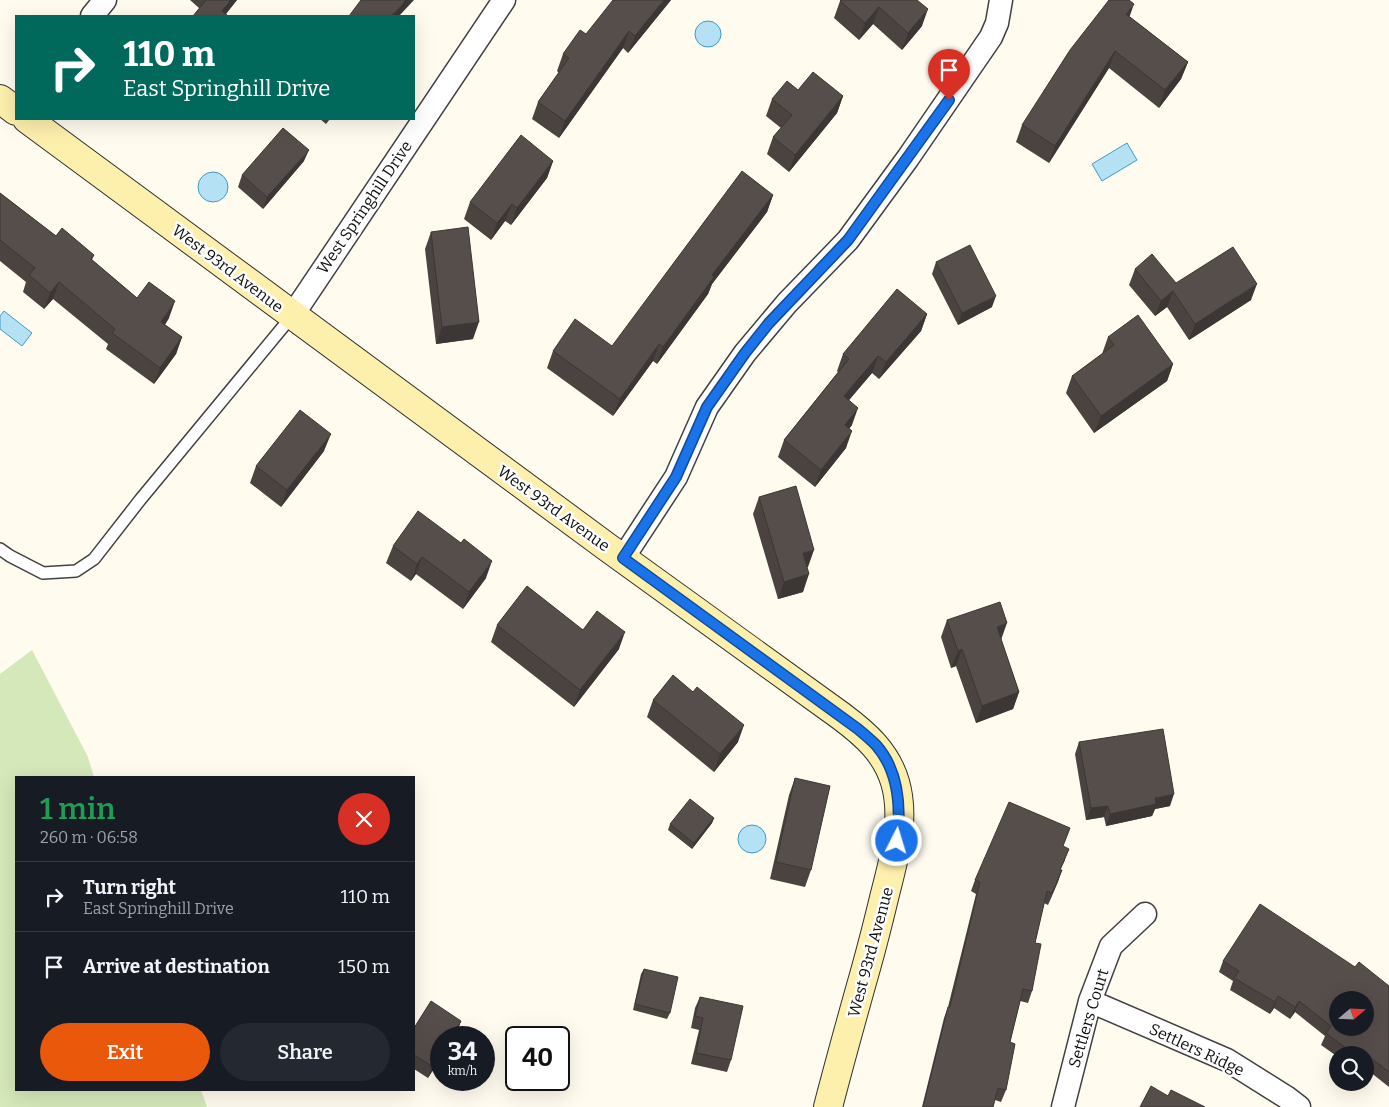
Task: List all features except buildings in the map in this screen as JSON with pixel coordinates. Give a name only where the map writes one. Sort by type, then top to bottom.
[{"type":"street","points":[[93,15],[105,0]]},
{"type":"street","name":"West Springhill Drive","points":[[292,316],[504,0]]},
{"type":"street","points":[[623,558],[676,477],[707,407],[769,323],[848,240],[908,158],[991,37],[998,23],[1001,0]]},
{"type":"street","points":[[0,99],[15,110]]},
{"type":"street","name":"West 93rd Avenue","points":[[28,120],[292,316],[858,729],[877,746],[888,764],[895,782],[899,823],[892,864],[874,938],[828,1107]]},
{"type":"street","name":"Settlers Court","points":[[1064,1107],[1090,1001],[1112,946],[1145,914]]},
{"type":"street","name":"Settlers Ridge","points":[[1090,1001],[1227,1060],[1273,1088],[1299,1107]]},
{"type":"lane","points":[[0,549],[43,573],[76,571],[94,559],[140,500],[292,316]]},
{"type":"green space","points":[[32,650],[88,757],[94,776],[15,776],[15,1091],[201,1091],[207,1107],[0,1107],[0,674]]},
{"type":"water","points":[[708,21],[717,25],[721,34],[717,43],[708,47],[699,43],[695,34],[699,25]]},
{"type":"water","points":[[1127,143],[1137,160],[1102,181],[1092,164]]},
{"type":"water","points":[[213,172],[224,176],[228,187],[224,198],[213,202],[202,198],[198,187],[202,176]]},
{"type":"water","points":[[4,311],[32,333],[22,346],[0,329],[0,316]]},
{"type":"water","points":[[752,825],[762,829],[766,839],[762,849],[752,853],[742,849],[738,839],[742,829]]},
{"type":"route","points":[[897,841],[899,823],[895,782],[888,764],[877,746],[858,729],[623,558],[676,477],[707,407],[745,353],[787,303],[848,240],[949,100]]}]
